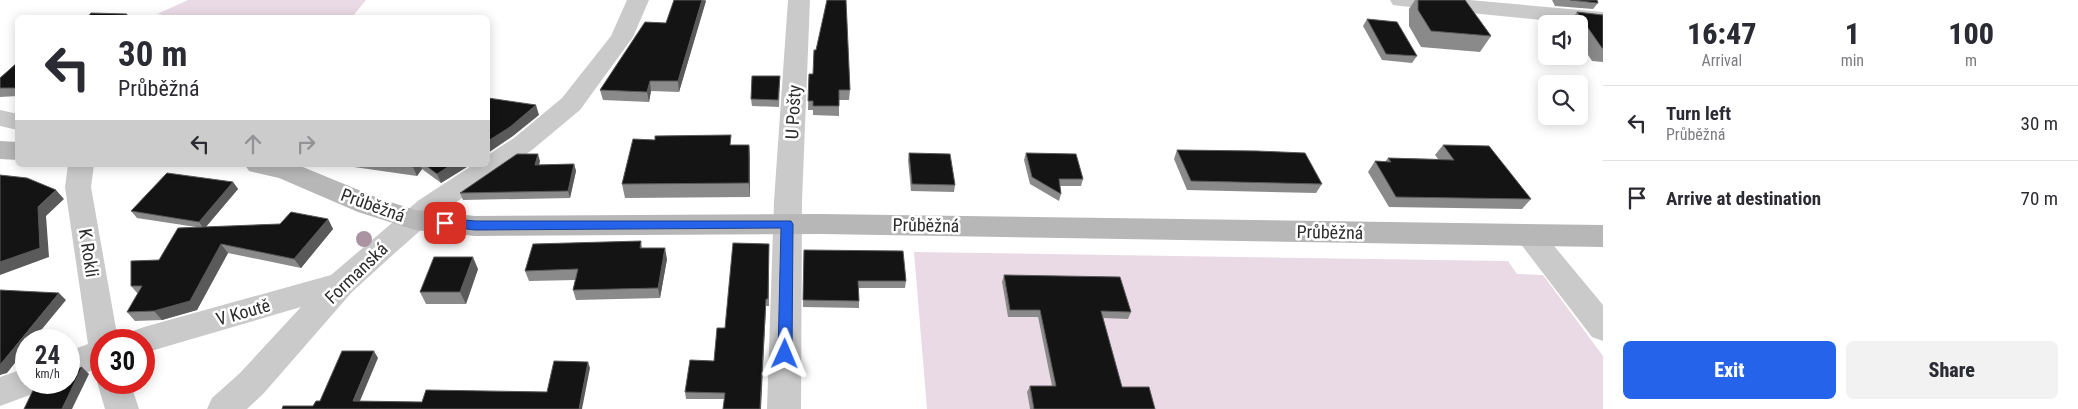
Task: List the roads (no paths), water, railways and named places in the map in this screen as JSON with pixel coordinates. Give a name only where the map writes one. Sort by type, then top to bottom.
[{"type":"street","name":"Formanská","points":[[490,166],[523,144],[571,104],[622,37],[638,0]]},
{"type":"street","name":"U Pošty","points":[[784,409],[787,224],[799,0]]},
{"type":"street","points":[[1401,0],[1603,19]]},
{"type":"street","points":[[0,118],[15,121]]},
{"type":"street","points":[[0,150],[15,151]]},
{"type":"street","name":"K Rokli","points":[[81,167],[78,187],[100,329]]},
{"type":"street","name":"Průběžná","points":[[269,167],[285,170],[368,205],[416,220],[475,226],[787,224],[1603,236]]},
{"type":"street","name":"Formanská","points":[[224,409],[252,383],[341,284],[429,207],[489,167]]},
{"type":"street","points":[[1530,236],[1603,328]]},
{"type":"street","name":"V Koutě","points":[[155,337],[341,284]]},
{"type":"street","points":[[0,392],[15,386]]},
{"type":"street","points":[[118,394],[122,409]]}]
